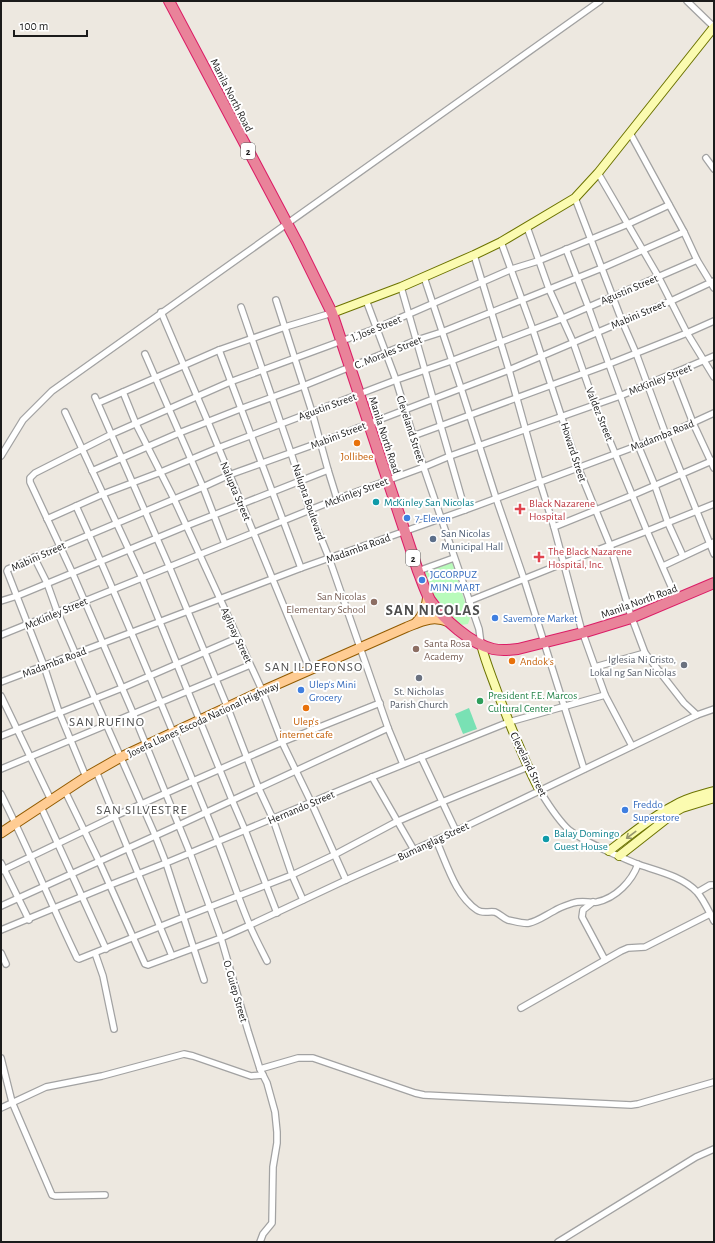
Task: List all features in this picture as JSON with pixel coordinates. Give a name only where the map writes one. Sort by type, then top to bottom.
[{"type":"highway","name":"Manila North Road","points":[[169,1],[332,313],[418,571],[428,595],[451,623],[470,638],[493,649],[518,649],[582,633],[631,618],[677,600],[714,583]]},
{"type":"main road","points":[[332,313],[401,287],[474,255],[501,242],[575,198],[598,173],[713,30]]},
{"type":"main road","points":[[414,624],[423,613],[428,595]]},
{"type":"main road","name":"Josefa Llanes Escoda National Highway","points":[[1,833],[86,777],[121,757],[414,624],[425,620],[438,618],[451,623]]},
{"type":"main road","name":"Cleveland Street","points":[[481,644],[484,656],[509,722],[540,791]]},
{"type":"main road","points":[[609,852],[659,814],[674,805],[689,798],[714,791]]},
{"type":"main road","points":[[619,856],[675,812],[682,808],[714,798]]},
{"type":"street","points":[[1,456],[23,420],[48,393],[600,1]]},
{"type":"street","points":[[687,1],[713,30]]},
{"type":"street","points":[[630,133],[684,232],[696,260],[712,281],[714,288]]},
{"type":"street","points":[[706,158],[714,169]]},
{"type":"street","points":[[598,173],[658,276],[688,334],[714,377]]},
{"type":"street","points":[[575,198],[622,322],[636,353],[666,435],[712,543],[714,554]]},
{"type":"street","name":"J. Jose Street","points":[[47,519],[30,482],[30,478],[35,473],[82,449],[112,434],[230,382],[295,360],[377,328],[483,283],[512,269],[628,224],[669,205]]},
{"type":"street","name":"Valdez Street","points":[[527,227],[549,289],[572,342],[595,404],[677,600]]},
{"type":"street","name":"C. Morales Street","points":[[92,471],[179,433],[303,386],[417,340],[442,332],[602,268],[684,232]]},
{"type":"street","name":"Howard Street","points":[[501,242],[534,330],[551,385],[563,416],[578,467],[610,545],[631,618],[645,653],[684,703],[697,716]]},
{"type":"street","points":[[566,249],[638,445],[668,523],[683,556]]},
{"type":"street","points":[[474,255],[517,397],[564,563],[582,633],[605,695],[632,746]]},
{"type":"street","name":"Agustin Street","points":[[47,519],[132,482],[161,472],[250,435],[534,330],[696,260]]},
{"type":"street","points":[[424,277],[524,579],[584,769]]},
{"type":"street","name":"Mabini Street","points":[[17,596],[7,571],[9,567],[230,475],[509,370],[671,301],[712,281]]},
{"type":"street","points":[[401,287],[465,510]]},
{"type":"street","points":[[276,300],[312,412],[337,499]]},
{"type":"street","name":"Cleveland Street","points":[[366,300],[396,380],[404,409],[479,629],[481,644]]},
{"type":"street","name":"Nalupta Boulevard","points":[[240,307],[252,338],[310,511],[329,558],[388,728],[403,764]]},
{"type":"street","name":"Nalupta Street","points":[[161,312],[310,670]]},
{"type":"street","points":[[98,403],[219,350],[285,327],[332,313]]},
{"type":"street","points":[[413,436],[688,334],[714,321]]},
{"type":"street","points":[[219,350],[301,568]]},
{"type":"street","points":[[145,354],[225,544]]},
{"type":"street","name":"McKinley Street","points":[[1,635],[168,566],[310,511],[337,499],[450,456],[620,396],[714,356]]},
{"type":"street","points":[[674,374],[693,423],[714,468]]},
{"type":"street","name":"Aglipay Street","points":[[123,392],[136,424],[174,499],[220,599],[262,692],[282,742],[297,771],[346,880]]},
{"type":"street","points":[[95,397],[228,708],[259,789],[273,819],[292,875],[303,900]]},
{"type":"street","points":[[65,412],[142,578],[158,621],[245,830],[277,913]]},
{"type":"street","name":"Madamba Road","points":[[1,682],[158,621],[301,568],[465,510],[666,435],[714,413]]},
{"type":"street","points":[[554,527],[712,461]]},
{"type":"street","points":[[1,601],[47,584],[72,572],[328,470]]},
{"type":"street","points":[[469,601],[610,545],[648,532],[714,504]]},
{"type":"street","points":[[76,506],[174,733],[250,925],[267,961]]},
{"type":"street","name":"O. Guiep Street","points":[[47,519],[61,546],[85,600],[190,853],[221,938],[260,1069],[275,1112],[277,1143],[273,1167],[272,1223],[263,1234],[260,1242]]},
{"type":"street","points":[[663,566],[712,543]]},
{"type":"street","points":[[34,557],[155,835],[166,863],[204,980]]},
{"type":"street","points":[[418,571],[454,558]]},
{"type":"street","points":[[17,596],[70,740],[86,777]]},
{"type":"street","points":[[1,736],[122,688],[237,638]]},
{"type":"street","points":[[595,667],[645,653]]},
{"type":"street","points":[[1,769],[250,665]]},
{"type":"street","name":"Hernando Street","points":[[1,930],[29,920],[403,764],[509,722],[605,695]]},
{"type":"street","points":[[1,696],[51,800]]},
{"type":"street","points":[[3,870],[85,832],[115,816],[282,742],[380,703]]},
{"type":"street","name":"Bumanglag Street","points":[[134,938],[145,964],[148,965],[221,938],[456,831],[632,746],[714,709]]},
{"type":"street","points":[[1,906],[259,789],[388,728]]},
{"type":"street","points":[[421,757],[456,831]]},
{"type":"street","points":[[1,794],[31,857],[53,909],[77,958],[80,959],[210,906],[292,875],[334,855],[396,822],[528,767]]},
{"type":"street","points":[[96,771],[172,956]]},
{"type":"street","points":[[372,777],[396,822],[414,850]]},
{"type":"street","points":[[65,791],[134,938]]},
{"type":"street","name":"Cleveland Street","points":[[540,791],[551,808],[568,829],[609,852],[676,878],[698,892]]},
{"type":"street","points":[[41,807],[106,949]]},
{"type":"street","points":[[436,840],[460,893],[472,906],[483,913],[494,912],[506,919],[529,923],[555,910],[574,903],[581,901],[593,902],[608,898],[627,883],[634,874],[638,864]]},
{"type":"street","points":[[1,863],[3,870],[19,898],[29,920]]},
{"type":"street","points":[[714,885],[698,892],[714,921]]},
{"type":"street","points":[[593,902],[584,910],[582,917],[605,960]]},
{"type":"street","points":[[521,1008],[628,948],[642,948],[648,946],[710,914]]},
{"type":"street","points":[[1,953],[6,964]]},
{"type":"street","points":[[95,953],[101,971],[114,1029]]},
{"type":"street","points":[[1,1108],[46,1087],[102,1076],[184,1054],[251,1076],[263,1075]]},
{"type":"street","points":[[1,1058],[12,1102],[52,1195],[105,1195]]},
{"type":"street","points":[[260,1069],[298,1058],[312,1058],[424,1095],[631,1105],[714,1082]]},
{"type":"street","points":[[558,1242],[696,1157],[714,1149]]},
{"type":"green space","points":[[452,562],[470,618],[468,624],[461,625],[447,611],[429,590],[422,572]]},
{"type":"green space","points":[[469,708],[477,729],[463,734],[455,714]]},
{"type":"place","name":"Jollibee","points":[[357,443]]},
{"type":"place","name":"McKinley San Nicolas","points":[[376,502]]},
{"type":"place","name":"Black Nazarene Hospital","points":[[520,509]]},
{"type":"place","name":"7-Eleven","points":[[407,518]]},
{"type":"place","name":"San Nicolas Municipal Hall","points":[[433,539]]},
{"type":"place","name":"The Black Nazarene Hospital, Inc.","points":[[539,557]]},
{"type":"place","name":"JGCORPUZ MINI MART","points":[[422,580]]},
{"type":"place","name":"San Nicolas Elementary School","points":[[374,602]]},
{"type":"place","name":"Savemore Market","points":[[495,618]]},
{"type":"place","name":"Santa Rosa Academy","points":[[416,649]]},
{"type":"place","name":"Andok's","points":[[512,661]]},
{"type":"place","name":"Iglesia Ni Cristo, Lokal ng San Nicolas","points":[[684,665]]},
{"type":"place","name":"St. Nicholas Parish Church","points":[[419,678]]},
{"type":"place","name":"Ulep's Mini Grocery","points":[[301,690]]},
{"type":"place","name":"President F.E. Marcos Cultural Center","points":[[480,701]]},
{"type":"place","name":"Ulep's internet cafe","points":[[306,708]]},
{"type":"place","name":"Freddo Superstore","points":[[625,810]]},
{"type":"place","name":"Balay Domingo Guest House","points":[[546,839]]},
{"type":"district","name":"SAN NICOLAS","points":[[433,610]]},
{"type":"district","name":"SAN ILDEFONSO","points":[[314,666]]},
{"type":"district","name":"SAN RUFINO","points":[[107,721]]},
{"type":"district","name":"SAN SILVESTRE","points":[[142,809]]}]
